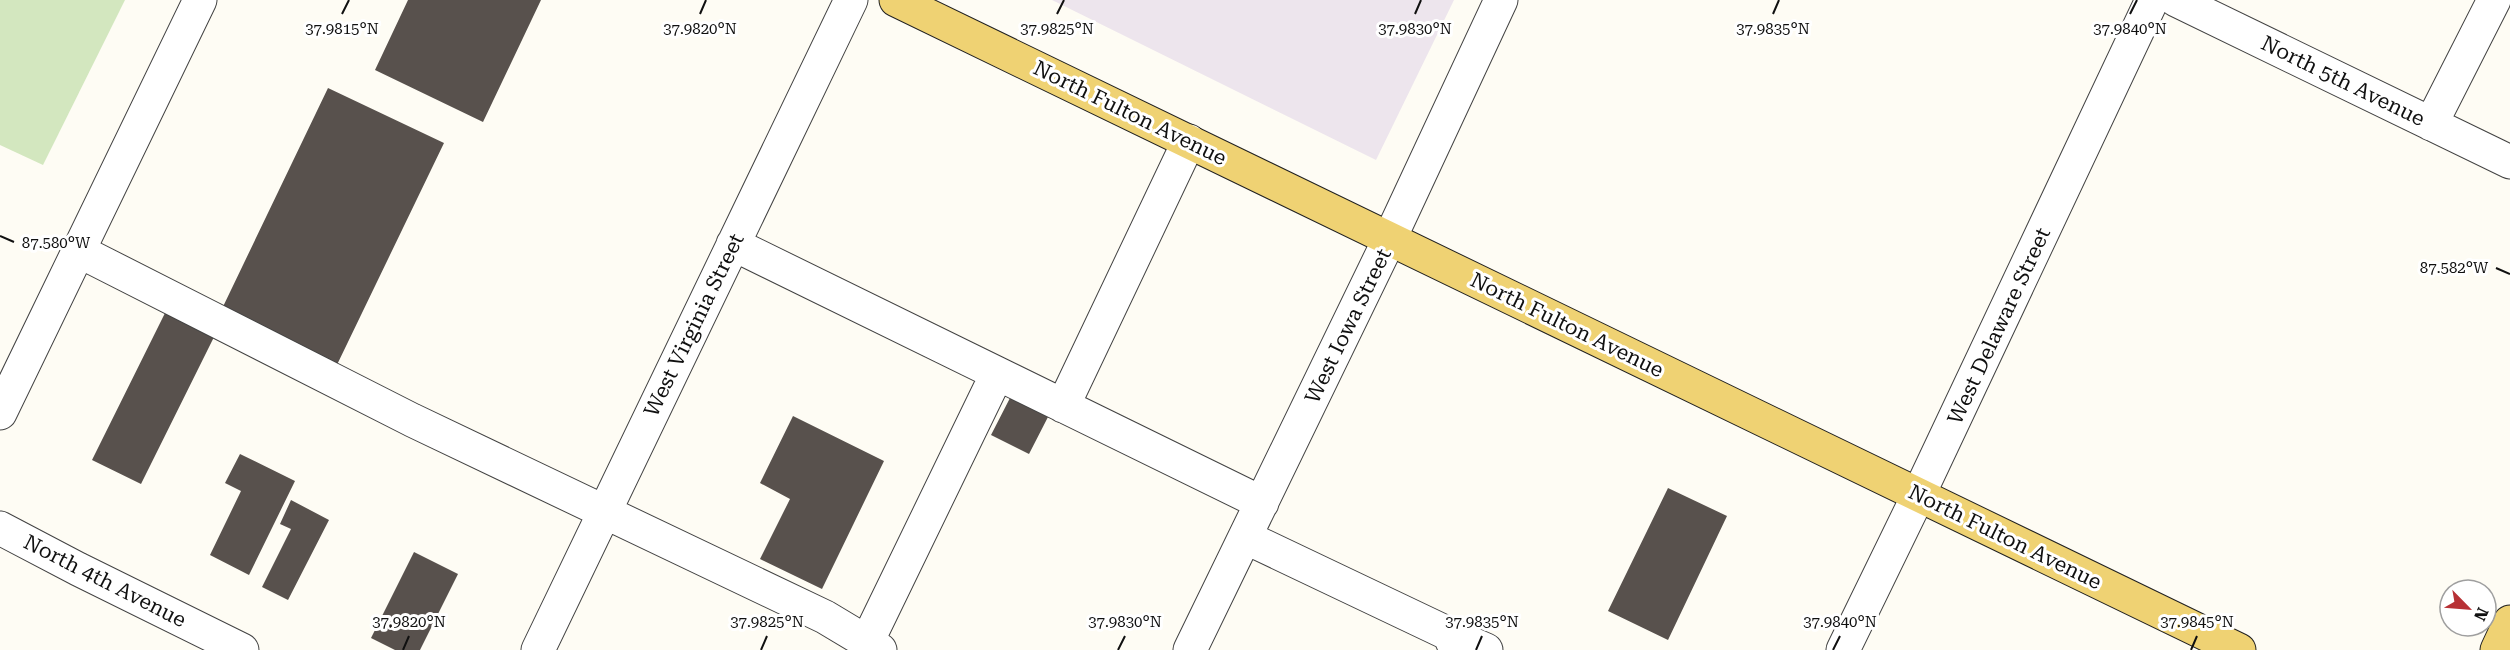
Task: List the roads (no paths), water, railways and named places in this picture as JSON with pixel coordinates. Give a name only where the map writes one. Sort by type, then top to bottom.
[{"type":"main road","name":"North Fulton Avenue","points":[[896,0],[2239,650]]},
{"type":"main road","points":[[2497,650],[2510,622]]},
{"type":"street","points":[[0,413],[200,0]]},
{"type":"street","name":"West Virginia Street","points":[[538,650],[851,0]]},
{"type":"street","name":"West Iowa Street","points":[[1190,650],[1390,238],[1502,0]]},
{"type":"street","name":"West Delaware Street","points":[[1843,650],[2152,0]]},
{"type":"street","name":"North 5th Avenue","points":[[2176,0],[2510,162]]},
{"type":"street","points":[[2431,124],[2494,0]]},
{"type":"street","points":[[1063,406],[1189,141]]},
{"type":"street","points":[[733,244],[1262,503]]},
{"type":"street","points":[[79,251],[412,420],[825,617],[874,646],[997,374]]},
{"type":"street","name":"North 4th Avenue","points":[[0,528],[242,650]]},
{"type":"street","points":[[1245,537],[1453,642],[1486,650]]}]
